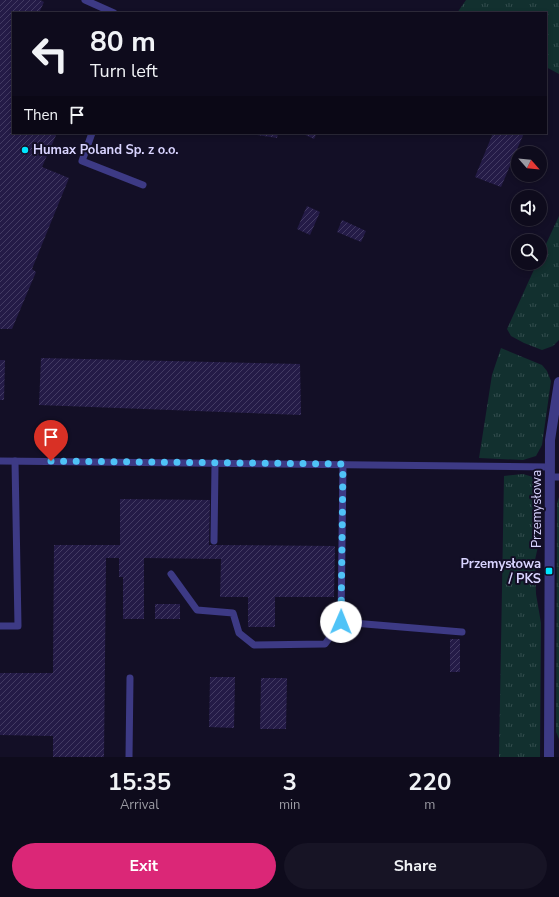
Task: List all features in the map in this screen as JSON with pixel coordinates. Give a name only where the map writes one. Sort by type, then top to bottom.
[{"type":"street","name":"Przemysłowa","points":[[549,757],[553,473],[550,440],[559,382]]},
{"type":"lane","points":[[85,0],[112,12]]},
{"type":"lane","points":[[92,134],[82,161],[143,185]]},
{"type":"lane","points":[[0,461],[343,464],[464,467],[553,473]]},
{"type":"lane","points":[[0,626],[18,626],[15,461]]},
{"type":"lane","points":[[214,541],[215,464]]},
{"type":"lane","points":[[171,574],[197,610],[233,613],[239,633],[254,645],[325,644],[341,622],[343,464]]},
{"type":"lane","points":[[341,622],[462,632]]},
{"type":"lane","points":[[129,757],[130,678]]},
{"type":"green space","points":[[466,0],[559,0],[559,74],[547,68],[547,12],[458,12]]},
{"type":"green space","points":[[559,216],[559,340],[553,346],[542,350],[511,336],[507,329],[534,270],[547,270],[547,242]]},
{"type":"green space","points":[[501,348],[542,365],[547,371],[551,381],[542,445],[536,456],[523,460],[479,458],[492,375]]},
{"type":"green space","points":[[523,474],[533,477],[539,484],[542,492],[542,528],[535,560],[536,594],[541,623],[540,757],[499,757],[504,476]]},
{"type":"green space","points":[[559,497],[559,739],[556,732],[557,503]]},
{"type":"building","name":"Humax Poland Sp. z o.o.","points":[[0,0],[40,0],[44,2],[39,12],[12,12],[12,134],[57,134],[42,167],[69,178],[32,269],[36,272],[12,329],[0,329]]},
{"type":"building","points":[[257,134],[278,134],[277,138]]},
{"type":"building","points":[[303,134],[316,134],[314,139]]},
{"type":"building","points":[[493,134],[524,134],[518,146],[511,146],[511,164],[501,187],[475,177]]},
{"type":"building","points":[[307,206],[320,212],[310,235],[297,229]]},
{"type":"building","points":[[342,220],[366,231],[361,242],[337,232]]},
{"type":"building","points":[[41,358],[300,364],[301,415],[39,405]]},
{"type":"building","points":[[0,360],[5,360],[4,400],[0,400]]},
{"type":"building","points":[[120,499],[210,500],[209,545],[335,546],[334,597],[275,597],[275,627],[248,627],[248,597],[220,597],[221,559],[144,558],[144,619],[123,619],[123,577],[119,577],[119,558],[106,558],[104,757],[53,757],[53,736],[0,735],[0,673],[53,673],[54,545],[120,545]]},
{"type":"building","points":[[155,604],[180,604],[180,619],[155,619]]},
{"type":"building","points":[[450,639],[460,639],[460,672],[450,672]]},
{"type":"building","points":[[210,677],[235,677],[234,728],[209,727]]},
{"type":"building","points":[[261,678],[287,678],[286,729],[260,729]]},
{"type":"place","name":"Humax Poland Sp. z o.o.","points":[[25,150]]},
{"type":"place","name":"Przemysłowa / PKS","points":[[549,571]]},
{"type":"route","points":[[51,461],[215,464],[343,464],[341,622]]}]
